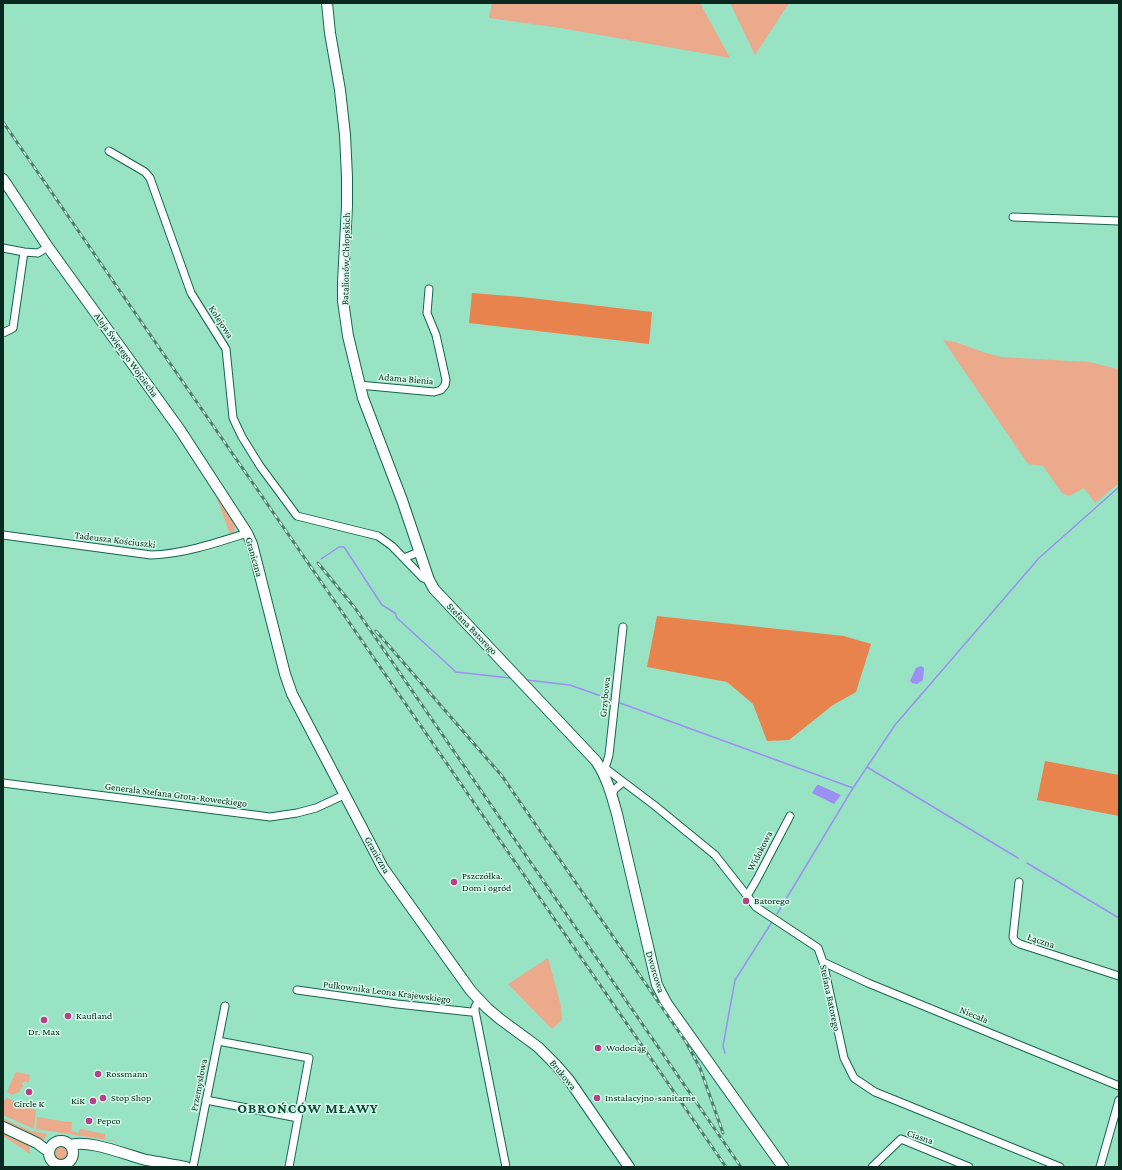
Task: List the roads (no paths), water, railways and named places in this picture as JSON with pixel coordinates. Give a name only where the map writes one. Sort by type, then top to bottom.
[{"type":"street","name":"Batalionów Chłopskich","points":[[327,3],[345,135],[347,177],[343,300],[348,336],[359,385],[402,500],[429,580]]},
{"type":"street","name":"Kolejowa","points":[[109,152],[145,172],[150,178],[191,292],[226,349],[232,410],[236,428],[260,466],[297,516]]},
{"type":"street","name":"Aleja Świętego Wojciecha","points":[[3,179],[48,247],[180,430],[247,533]]},
{"type":"street","points":[[1013,217],[1119,221]]},
{"type":"street","points":[[3,248],[38,253],[48,247]]},
{"type":"street","points":[[3,333],[13,328],[24,252]]},
{"type":"street","name":"Adama Bienia","points":[[359,385],[434,392],[441,390],[444,387],[446,380],[436,335],[427,313],[429,288]]},
{"type":"street","name":"Stefana Batorego","points":[[297,516],[378,536],[392,546],[423,578],[429,580],[434,589],[603,769],[623,782],[715,855],[756,907],[818,948],[823,962],[842,1051],[854,1078],[874,1092],[1060,1167]]},
{"type":"street","name":"Tadeusza Kościuszki","points":[[3,535],[151,555],[162,555],[187,550],[247,533]]},
{"type":"street","name":"Graniczna","points":[[247,533],[252,544],[285,674],[292,694],[383,868],[479,1000]]},
{"type":"street","points":[[404,558],[419,552]]},
{"type":"street","name":"Grzybowa","points":[[603,769],[609,755],[624,627]]},
{"type":"street","name":"Dworcowa","points":[[603,769],[612,796],[653,970],[661,994],[783,1167]]},
{"type":"street","points":[[612,796],[614,790],[623,782]]},
{"type":"street","name":"Generała Stefana Grota-Roweckiego","points":[[3,783],[270,816],[296,813],[316,808],[344,795]]},
{"type":"street","name":"Widokowa","points":[[747,896],[790,816]]},
{"type":"street","name":"Łączna","points":[[1020,882],[1013,937],[1015,941],[1020,944],[1119,976]]},
{"type":"street","name":"Niecała","points":[[823,962],[868,983],[1119,1086]]},
{"type":"street","name":"Pułkownika Leona Krajewskiego","points":[[297,990],[397,1004],[471,1012],[475,1011]]},
{"type":"street","points":[[479,1000],[475,1007],[475,1011],[506,1167]]},
{"type":"street","name":"Brukowa","points":[[479,1000],[500,1019],[538,1047],[556,1065],[569,1080],[629,1167]]},
{"type":"street","name":"Przemysłowa","points":[[193,1167],[225,1006]]},
{"type":"street","points":[[218,1041],[310,1058],[289,1167]]},
{"type":"street","points":[[206,1100],[298,1118]]},
{"type":"street","points":[[1100,1167],[1119,1100]]},
{"type":"street","points":[[3,1127],[50,1148]]},
{"type":"street","name":"Ciasna","points":[[872,1167],[901,1139],[969,1167]]},
{"type":"street","points":[[70,1159],[63,1141],[55,1142],[50,1148],[49,1156],[56,1165],[70,1159],[83,1145],[103,1147],[145,1160],[186,1167]]},
{"type":"waterway","points":[[620,703],[853,788],[895,725],[1039,558],[1119,487]]},
{"type":"waterway","points":[[321,559],[339,547],[344,547],[382,605],[395,613],[397,618],[456,672],[510,678]]},
{"type":"waterway","points":[[527,680],[570,685],[612,700]]},
{"type":"waterway","points":[[867,767],[1018,858]]},
{"type":"waterway","points":[[777,914],[853,788]]},
{"type":"waterway","points":[[1027,863],[1119,918]]},
{"type":"waterway","points":[[725,1053],[723,1046],[735,980],[772,922]]},
{"type":"railway","points":[[3,122],[726,1167]]},
{"type":"railway","points":[[318,563],[355,608],[741,1167]]},
{"type":"railway","points":[[376,631],[502,776],[686,1042],[700,1068],[723,1133]]},
{"type":"place","name":"Pszczółka. Dom i ogród","points":[[454,882]]},
{"type":"place","name":"Batorego","points":[[746,901]]},
{"type":"place","name":"Kaufland","points":[[68,1016]]},
{"type":"place","name":"Dr. Max","points":[[44,1020]]},
{"type":"place","name":"Wodociąg","points":[[598,1048]]},
{"type":"place","name":"Rossmann","points":[[98,1074]]},
{"type":"place","name":"Circle K","points":[[29,1092]]},
{"type":"place","name":"Stop Shop","points":[[103,1098]]},
{"type":"place","name":"Instalacyjno-sanitarne","points":[[597,1098]]},
{"type":"place","name":"KiK","points":[[93,1101]]},
{"type":"place","name":"Pepco","points":[[89,1121]]},
{"type":"district","name":"OBROŃCÓW MŁAWY","points":[[308,1109]]}]
